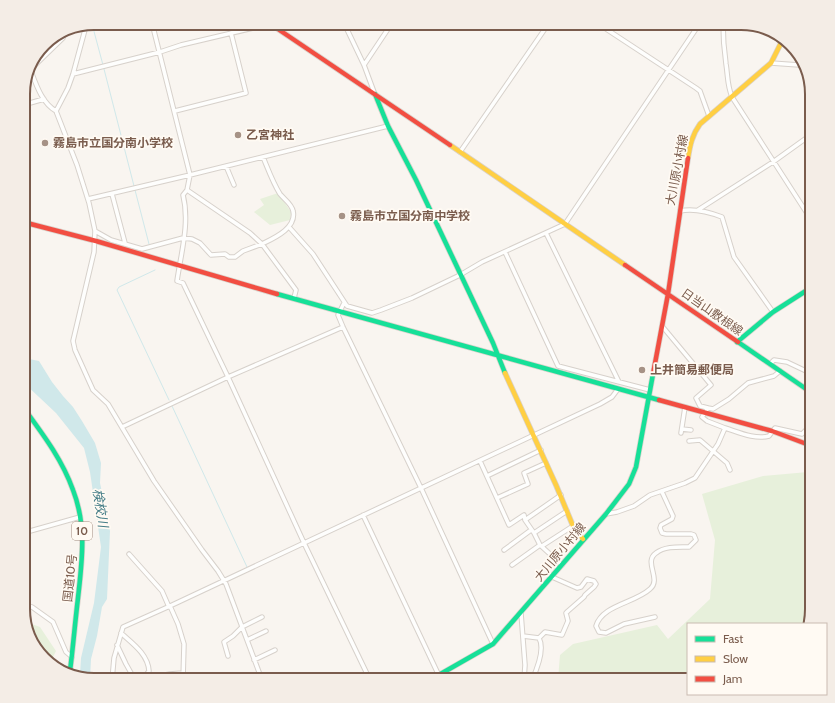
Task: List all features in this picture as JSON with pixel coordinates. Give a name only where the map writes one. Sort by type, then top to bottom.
[{"type":"main road","points":[[279,30],[668,294]]},
{"type":"main road","name":"大川原小村線","points":[[668,294],[691,140],[694,132],[700,124],[771,63],[781,45]]},
{"type":"main road","points":[[374,94],[498,356],[541,450],[573,526],[583,539]]},
{"type":"main road","points":[[30,224],[96,241],[498,356],[685,407],[706,410],[805,443]]},
{"type":"main road","points":[[737,342],[773,312],[805,291]]},
{"type":"main road","name":"日当山敷根線","points":[[649,397],[668,294],[805,388]]},
{"type":"main road","name":"大川原小村線","points":[[448,673],[493,644],[606,514],[626,488],[636,467],[649,397]]},
{"type":"main road","name":"国道10号","points":[[30,416],[49,441],[63,465],[71,483],[80,517],[83,536],[83,552],[70,668]]},
{"type":"street","points":[[154,30],[190,175],[183,195],[186,218],[177,281],[183,283],[304,543],[367,673]]},
{"type":"street","points":[[73,74],[244,30]]},
{"type":"street","points":[[347,30],[364,65],[374,94]]},
{"type":"street","points":[[364,65],[387,30]]},
{"type":"street","points":[[460,152],[545,30]]},
{"type":"street","points":[[607,30],[700,91],[709,116]]},
{"type":"street","points":[[289,227],[312,254],[346,306],[372,313],[412,298],[460,275],[482,262],[564,224],[695,30]]},
{"type":"street","points":[[723,30],[727,82],[732,97],[805,210]]},
{"type":"street","points":[[56,111],[68,88],[85,31]]},
{"type":"street","points":[[175,111],[246,93],[231,33]]},
{"type":"street","points":[[42,57],[62,39]]},
{"type":"street","points":[[771,63],[797,65]]},
{"type":"street","points":[[33,75],[44,100],[56,111],[77,165],[94,222],[96,241],[73,345],[93,390],[108,404],[154,481],[224,581],[259,673]]},
{"type":"street","points":[[30,103],[44,100]]},
{"type":"street","points":[[88,199],[388,126]]},
{"type":"street","points":[[698,210],[773,162],[805,139]]},
{"type":"street","points":[[95,231],[112,240],[142,249],[183,238],[192,239],[200,243],[211,255],[225,254],[229,257],[235,257],[243,251],[276,237],[289,227],[293,216],[294,211],[280,193],[263,157]]},
{"type":"street","points":[[226,166],[234,185]]},
{"type":"street","points":[[186,190],[250,233],[262,244],[296,290],[294,298]]},
{"type":"street","points":[[112,194],[125,243]]},
{"type":"street","points":[[680,211],[688,209],[698,210],[722,217],[734,257],[773,312]]},
{"type":"street","points":[[546,232],[619,382]]},
{"type":"street","points":[[505,252],[558,366],[650,390]]},
{"type":"street","points":[[344,303],[338,315],[342,327],[421,488],[493,644]]},
{"type":"street","points":[[662,326],[711,385],[696,398],[700,406],[706,410],[713,409],[729,399],[748,383],[774,376],[780,371]]},
{"type":"street","points":[[122,427],[228,377],[342,327]]},
{"type":"street","points":[[770,364],[774,360],[787,362],[805,371]]},
{"type":"street","points":[[112,673],[117,646],[123,627],[363,516],[608,400],[618,389]]},
{"type":"street","points":[[685,407],[681,431],[691,430]]},
{"type":"street","points":[[706,410],[702,417],[707,421],[743,434],[758,437],[770,436],[775,428],[802,434],[805,431]]},
{"type":"street","points":[[606,514],[634,506],[650,495],[662,492],[695,478],[718,444],[725,428]]},
{"type":"street","points":[[692,442],[700,440],[727,463],[730,470]]},
{"type":"street","points":[[487,476],[541,450]]},
{"type":"street","points":[[480,461],[509,524],[524,515],[525,520],[541,546],[562,565]]},
{"type":"street","points":[[497,498],[528,484],[524,473],[546,463]]},
{"type":"street","points":[[655,617],[624,624],[606,633],[599,632],[596,626],[598,619],[603,615],[616,607],[639,597],[652,588],[655,579],[652,566],[652,557],[655,553],[668,548],[689,548],[696,540],[694,535],[691,534],[662,533],[660,528],[661,525],[672,519],[673,516],[662,492]]},
{"type":"street","points":[[525,520],[560,495]]},
{"type":"street","points":[[504,550],[567,511]]},
{"type":"street","points":[[363,516],[438,673]]},
{"type":"street","points":[[30,531],[80,517]]},
{"type":"street","points":[[512,566],[573,526]]},
{"type":"street","points":[[128,554],[162,591],[178,624],[184,644],[182,672],[177,673]]},
{"type":"street","points":[[539,638],[545,632],[562,635],[568,621],[566,613],[596,584],[594,581],[587,579],[581,587],[577,588],[552,577]]},
{"type":"street","points":[[30,606],[53,622],[66,652],[72,657]]},
{"type":"street","points":[[521,613],[524,673]]},
{"type":"street","points":[[228,656],[224,642],[242,627],[262,617]]},
{"type":"street","points":[[247,640],[266,631]]},
{"type":"street","points":[[121,633],[140,651],[147,663],[149,671],[147,673]]},
{"type":"street","points":[[523,636],[539,638]]},
{"type":"street","points":[[534,673],[540,656],[541,640],[539,638]]},
{"type":"street","points":[[117,646],[131,673]]},
{"type":"street","points":[[254,660],[275,650]]},
{"type":"green space","points":[[278,193],[291,212],[290,220],[270,225],[254,212],[264,205],[260,199]]},
{"type":"green space","points":[[805,472],[805,609],[804,623],[687,623],[687,673],[559,673],[560,655],[573,644],[657,625],[668,639],[710,599],[715,540],[702,494],[763,476]]},
{"type":"green space","points":[[32,624],[40,627],[56,651],[53,658],[43,648]]},
{"type":"water","name":"検校川","points":[[30,359],[39,361],[52,382],[73,407],[95,443],[101,463],[100,483],[110,531],[107,599],[102,607],[91,659],[90,673],[80,672],[81,658],[94,603],[101,547],[90,472],[84,448],[56,413],[30,389]]},
{"type":"waterway","points":[[94,30],[103,65]]},
{"type":"waterway","points":[[104,69],[134,186]]},
{"type":"waterway","points":[[135,190],[149,244]]},
{"type":"waterway","points":[[155,270],[119,287],[117,290],[169,400]]},
{"type":"waterway","points":[[172,406],[247,567]]},
{"type":"traffic: fast","points":[[375,94],[388,126],[416,180],[493,343],[505,373]]},
{"type":"traffic: fast","points":[[737,342],[773,312],[805,291]]},
{"type":"traffic: fast","points":[[277,294],[659,400]]},
{"type":"traffic: fast","points":[[738,342],[805,388]]},
{"type":"traffic: fast","points":[[442,673],[493,644],[606,514],[629,484],[636,467],[653,374]]},
{"type":"traffic: fast","points":[[30,417],[51,447],[63,468],[73,490],[80,517],[82,530],[82,557],[70,668]]},
{"type":"traffic: slow","points":[[688,158],[692,140],[700,124],[771,63],[780,44]]},
{"type":"traffic: slow","points":[[450,145],[625,265]]},
{"type":"traffic: slow","points":[[505,373],[573,526],[583,539]]},
{"type":"traffic: jam","points":[[279,30],[450,145]]},
{"type":"traffic: jam","points":[[653,374],[668,294],[688,158]]},
{"type":"traffic: jam","points":[[30,224],[96,241],[277,294]]},
{"type":"traffic: jam","points":[[625,265],[738,342]]},
{"type":"traffic: jam","points":[[659,400],[772,431],[805,443]]},
{"type":"place","name":"乙宮神社","points":[[238,135]]},
{"type":"place","name":"霧島市立国分南小学校","points":[[45,143]]},
{"type":"place","name":"霧島市立国分南中学校","points":[[342,216]]},
{"type":"place","name":"上井簡易郵便局","points":[[642,370]]}]
